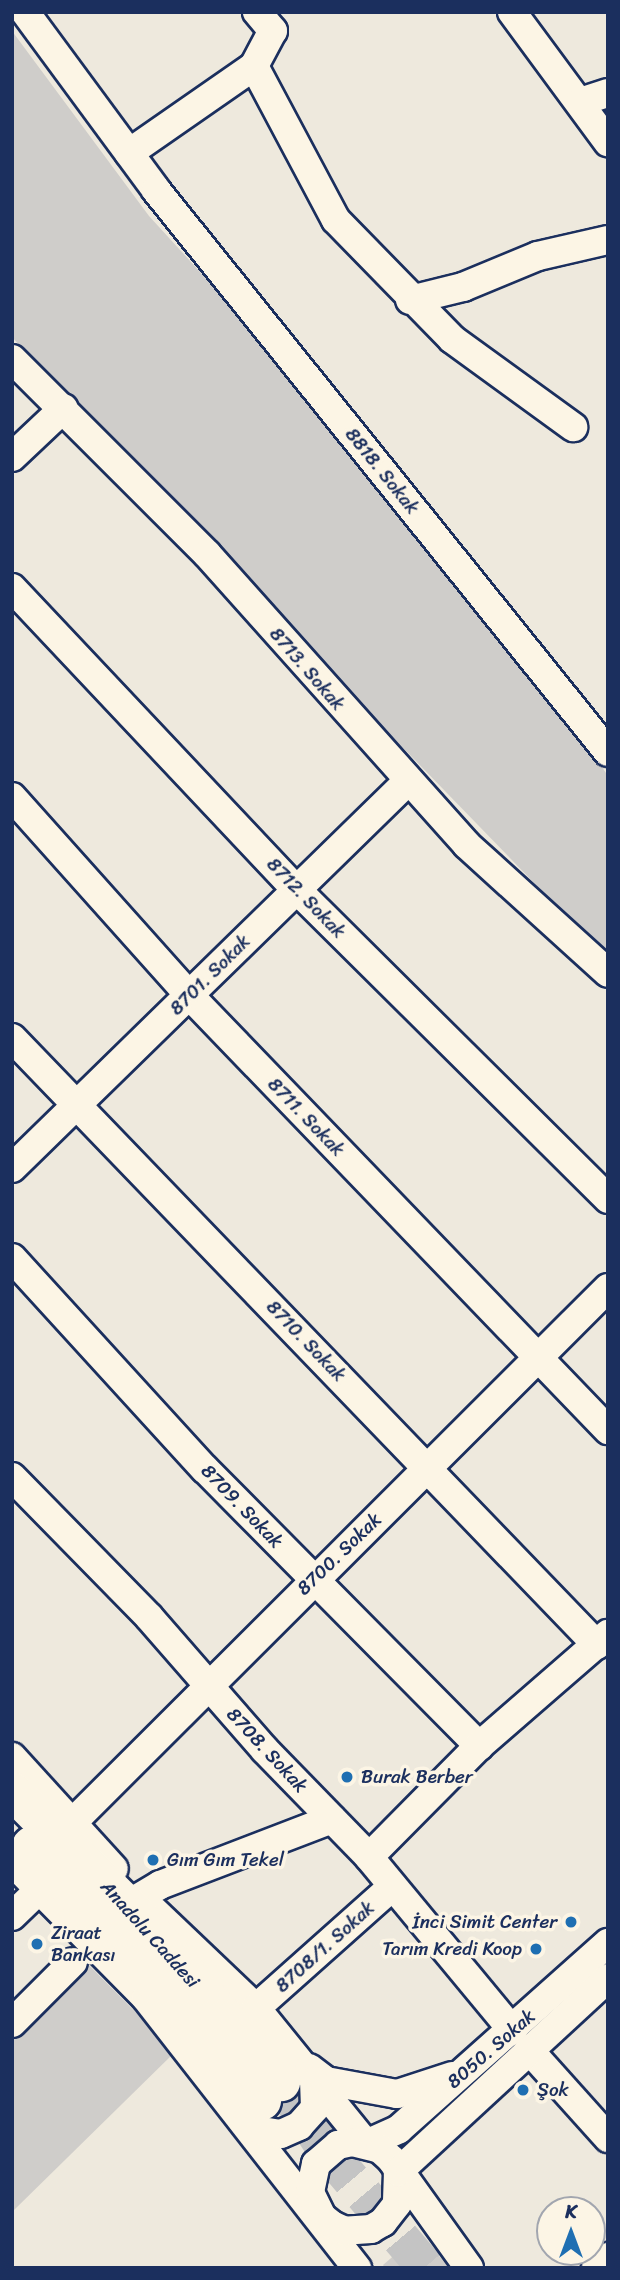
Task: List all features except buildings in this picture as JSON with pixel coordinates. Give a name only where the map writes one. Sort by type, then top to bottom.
[{"type":"highway","name":"Anadolu Caddesi","points":[[12,1791],[139,1917],[280,2088]]},
{"type":"highway","name":"Anadolu Caddesi","points":[[12,1827],[280,2088]]},
{"type":"street","name":"8818. Sokak","points":[[25,12],[156,190],[608,752]]},
{"type":"street","points":[[129,153],[254,66],[273,30],[257,12]]},
{"type":"street","points":[[512,12],[608,142]]},
{"type":"street","points":[[254,66],[336,220],[410,300],[452,339],[573,427]]},
{"type":"street","points":[[580,102],[608,93]]},
{"type":"street","points":[[410,300],[463,287],[538,256],[608,240]]},
{"type":"street","name":"8713. Sokak","points":[[12,359],[64,408],[206,554],[467,845],[608,974]]},
{"type":"street","points":[[12,457],[64,408]]},
{"type":"street","name":"8712. Sokak","points":[[12,588],[296,889],[608,1199]]},
{"type":"street","name":"8701. Sokak","points":[[12,1168],[75,1103],[190,996],[408,781]]},
{"type":"street","name":"8711. Sokak","points":[[12,797],[190,996],[608,1430]]},
{"type":"street","name":"8710. Sokak","points":[[12,1038],[428,1469],[603,1639]]},
{"type":"street","name":"8709. Sokak","points":[[12,1258],[205,1469],[479,1745]]},
{"type":"street","name":"8700. Sokak","points":[[73,1822],[313,1578],[428,1469],[608,1288]]},
{"type":"street","name":"8708. Sokak","points":[[12,1477],[149,1617],[208,1685],[369,1857],[521,2041],[608,2138]]},
{"type":"street","points":[[369,1857],[479,1745],[603,1639]]},
{"type":"street","points":[[12,1757],[140,1897],[256,2008],[322,2217],[357,2268]]},
{"type":"street","points":[[140,1897],[160,1885],[331,1819]]},
{"type":"street","points":[[12,1862],[146,1998],[366,2144],[380,2149],[469,2268]]},
{"type":"street","name":"8708/1. Sokak","points":[[256,2008],[393,1886]]},
{"type":"street","points":[[12,1916],[39,1891]]},
{"type":"street","name":"8050. Sokak","points":[[398,2172],[521,2041],[608,1943]]},
{"type":"street","points":[[12,2023],[73,1962]]},
{"type":"street","name":"8050. Sokak","points":[[322,2217],[310,2192],[316,2164],[338,2145],[366,2144],[399,2129],[468,2070],[521,2041],[608,1979]]},
{"type":"street","points":[[280,2088],[326,2081],[397,2094],[468,2070]]},
{"type":"street","points":[[322,2217],[345,2231],[371,2229],[383,2222],[397,2204],[398,2172]]},
{"type":"street","points":[[596,2268],[608,2257]]},
{"type":"shaded area","points":[[12,31],[149,216],[264,342],[564,710],[608,776],[608,959],[116,452],[12,337]]},
{"type":"shaded area","points":[[85,1961],[175,2052],[12,2212],[12,2033]]},
{"type":"shaded area","points":[[420,2233],[449,2268],[385,2268],[383,2265]]},
{"type":"tunnel","points":[[281,2082],[327,2151],[426,2268]]},
{"type":"place","name":"Burak Berber","points":[[347,1777]]},
{"type":"place","name":"Gım Gım Tekel","points":[[153,1860]]},
{"type":"place","name":"İnci Simit Center","points":[[571,1922]]},
{"type":"place","name":"Ziraat Bankası","points":[[37,1944]]},
{"type":"place","name":"Tarım Kredi Koop","points":[[536,1949]]},
{"type":"place","name":"Şok","points":[[523,2090]]}]
